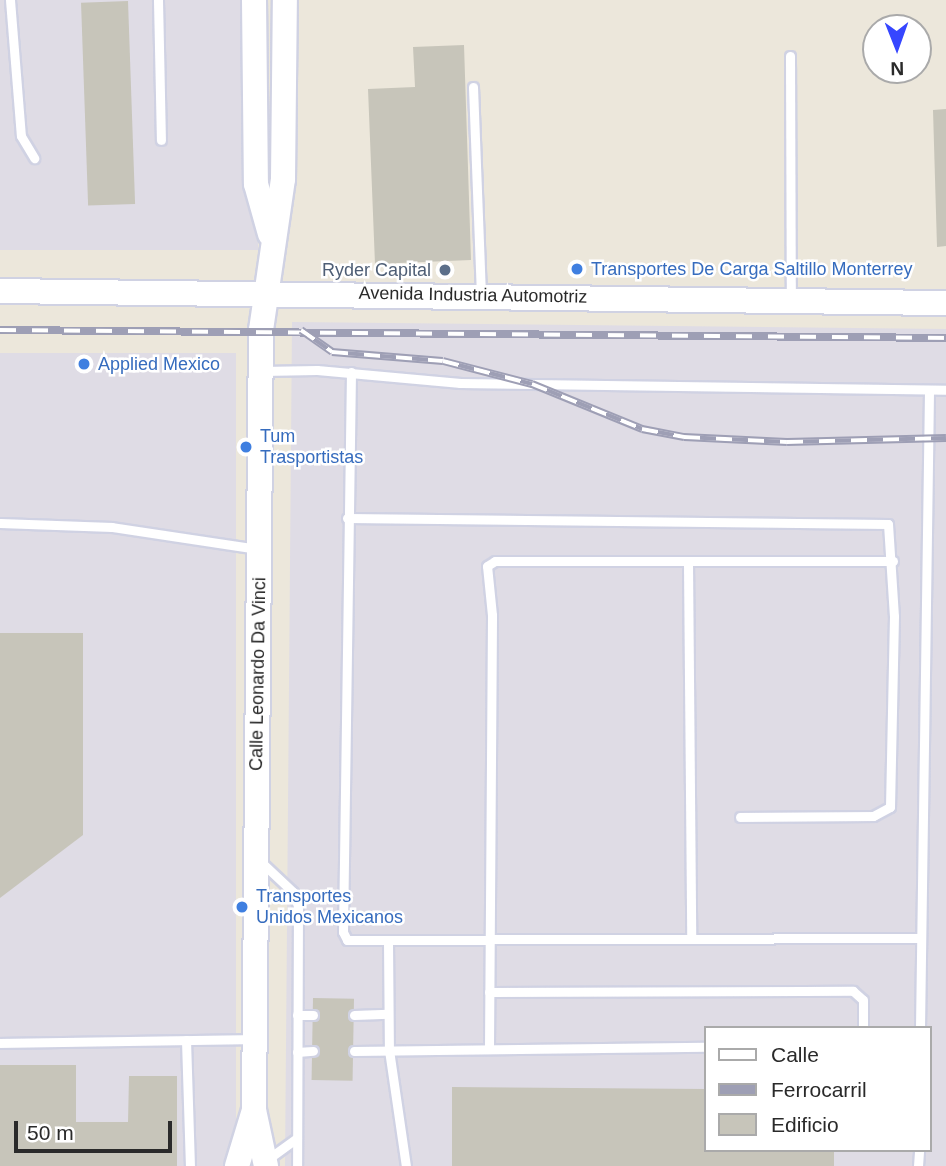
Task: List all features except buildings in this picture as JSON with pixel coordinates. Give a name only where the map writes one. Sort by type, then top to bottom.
[{"type":"main road","name":"Calle Leonardo Da Vinci","points":[[254,0],[256,184],[271,238]]},
{"type":"main road","name":"Calle Leonardo Da Vinci","points":[[266,1163],[254,1110],[262,293],[283,179],[285,0]]},
{"type":"main road","name":"Avenida Industria Automotriz","points":[[0,291],[481,295],[946,303]]},
{"type":"main road","name":"Calle Leonardo Da Vinci","points":[[237,1166],[254,1110]]},
{"type":"lane","points":[[10,0],[21,136],[34,158]]},
{"type":"lane","points":[[158,0],[160,140]]},
{"type":"lane","points":[[790,56],[791,300]]},
{"type":"lane","points":[[473,88],[481,295]]},
{"type":"lane","points":[[261,371],[351,372],[460,383],[946,390]]},
{"type":"lane","points":[[351,372],[343,932],[352,942],[921,938]]},
{"type":"lane","points":[[920,1026],[929,390]]},
{"type":"lane","points":[[347,518],[883,523],[891,528],[893,561],[890,807],[873,816],[740,817]]},
{"type":"lane","points":[[0,523],[112,527],[260,549]]},
{"type":"lane","points":[[489,1047],[492,615],[486,595],[490,562],[893,561]]},
{"type":"lane","points":[[688,563],[691,939]]},
{"type":"lane","points":[[256,856],[297,898],[297,1166]]},
{"type":"lane","points":[[388,942],[389,1051],[406,1166]]},
{"type":"lane","points":[[489,992],[853,991],[863,1000],[863,1026]]},
{"type":"lane","points":[[354,1015],[388,1014]]},
{"type":"lane","points":[[297,1015],[313,1015]]},
{"type":"lane","points":[[0,1043],[254,1039]]},
{"type":"lane","points":[[186,1040],[190,1166]]},
{"type":"lane","points":[[354,1051],[489,1047],[704,1047]]},
{"type":"lane","points":[[297,1052],[313,1051]]},
{"type":"lane","points":[[266,1163],[297,1138]]},
{"type":"shaded area","points":[[0,0],[258,0],[258,250],[0,250]]},
{"type":"shaded area","points":[[292,322],[946,329],[946,1166],[285,1166]]},
{"type":"shaded area","points":[[0,353],[236,353],[236,1166],[0,1166]]},
{"type":"railway","points":[[0,330],[946,338]]},
{"type":"railway","points":[[301,330],[332,352],[443,361],[532,384],[642,429],[684,437],[787,442],[946,438]]},
{"type":"place","name":"Transportes De Carga Saltillo Monterrey","points":[[577,269]]},
{"type":"place","name":"Ryder Capital","points":[[445,270]]},
{"type":"place","name":"Applied Mexico","points":[[84,364]]},
{"type":"place","name":"Tum Trasportistas","points":[[246,447]]},
{"type":"place","name":"Transportes Unidos Mexicanos","points":[[242,907]]}]
